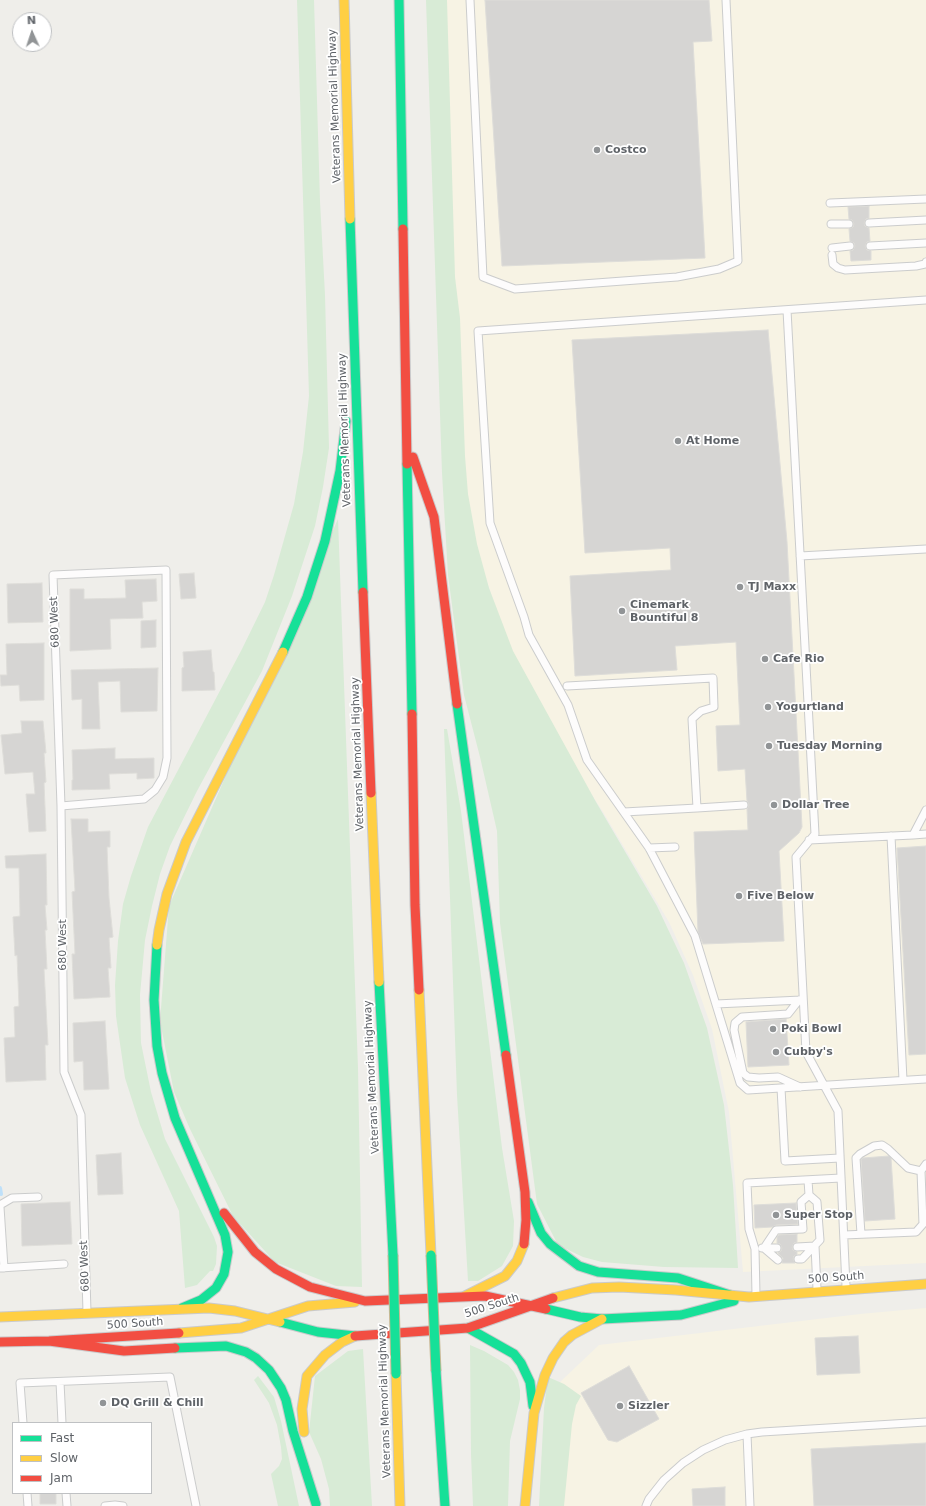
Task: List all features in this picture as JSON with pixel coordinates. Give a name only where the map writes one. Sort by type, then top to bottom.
[{"type":"main road","name":"Veterans Memorial Highway","points":[[344,0],[352,298],[375,903],[393,1255],[400,1506]]},
{"type":"main road","points":[[399,0],[415,905],[436,1371],[445,1506]]},
{"type":"main road","points":[[182,1308],[201,1300],[216,1288],[224,1274],[227,1260],[227,1243],[225,1234],[197,1167],[185,1143],[173,1111],[162,1073],[154,1019],[154,981],[159,930],[167,894],[186,842],[284,651],[307,597],[325,541],[333,507],[344,438],[347,408],[352,298]]},
{"type":"main road","points":[[407,439],[434,517],[460,737],[476,835],[525,1192],[526,1220],[524,1243],[517,1261],[505,1276],[496,1282],[465,1296]]},
{"type":"main road","points":[[197,1167],[236,1231],[265,1261],[288,1276],[310,1287],[365,1301]]},
{"type":"main road","points":[[525,1192],[541,1232],[555,1249],[579,1266],[598,1272],[678,1278],[736,1296]]},
{"type":"main road","name":"500 South","points":[[0,1317],[182,1308],[221,1309],[271,1319],[318,1332],[355,1336],[468,1328],[569,1292],[603,1288],[676,1290],[753,1297],[926,1284]]},
{"type":"main road","name":"500 South","points":[[0,1342],[49,1341],[228,1330],[241,1328],[271,1319],[308,1306],[365,1301],[485,1296],[580,1316],[602,1319],[681,1315],[753,1297]]},
{"type":"main road","points":[[525,1506],[534,1413],[545,1375],[560,1346],[572,1335],[602,1319]]},
{"type":"main road","points":[[468,1328],[503,1346],[514,1354],[522,1363],[530,1382],[534,1413]]},
{"type":"main road","points":[[316,1505],[302,1422],[304,1386],[308,1376],[325,1355],[342,1342],[355,1336]]},
{"type":"main road","points":[[49,1341],[124,1351],[226,1346],[246,1352],[256,1358],[269,1370],[281,1388],[286,1400],[293,1431],[316,1505]]},
{"type":"lane","points":[[470,0],[483,277],[515,289],[677,277],[719,269],[738,261],[726,0]]},
{"type":"lane","points":[[830,203],[926,199]]},
{"type":"lane","points":[[869,223],[926,220]]},
{"type":"lane","points":[[831,224],[849,224]]},
{"type":"lane","points":[[870,246],[926,243]]},
{"type":"lane","points":[[850,246],[832,252],[833,264],[838,268],[845,270],[916,266],[925,264],[926,262]]},
{"type":"lane","points":[[926,300],[478,331],[490,523],[529,635],[568,705],[587,760],[649,848],[695,936],[740,1083],[748,1090],[926,1079]]},
{"type":"lane","points":[[787,310],[815,834],[796,857],[801,1000],[806,1052],[838,1111],[846,1289]]},
{"type":"lane","points":[[800,556],[926,548]]},
{"type":"lane","name":"680 West","points":[[62,806],[144,799],[155,790],[163,777],[167,758],[166,570],[53,575],[62,806],[64,1072],[81,1115],[87,1313]]},
{"type":"lane","points":[[567,686],[713,678],[714,707],[701,711],[692,719],[697,808]]},
{"type":"lane","points":[[624,812],[744,805]]},
{"type":"lane","points":[[913,835],[926,810]]},
{"type":"lane","points":[[809,840],[926,834]]},
{"type":"lane","points":[[891,836],[903,1080]]},
{"type":"lane","points":[[649,848],[675,847]]},
{"type":"lane","points":[[716,1004],[801,1000]]},
{"type":"lane","points":[[800,1087],[778,1077],[748,1077],[743,1073],[734,1030],[735,1023],[742,1017],[788,1014],[801,1000]]},
{"type":"lane","points":[[781,1088],[785,1161],[840,1158]]},
{"type":"lane","points":[[861,1234],[856,1158],[874,1146],[882,1145],[908,1168],[921,1171]]},
{"type":"lane","points":[[844,1235],[916,1232],[923,1224],[921,1171],[926,1164]]},
{"type":"lane","points":[[753,1297],[755,1249],[749,1229],[747,1183],[841,1178]]},
{"type":"lane","points":[[798,1259],[802,1259],[820,1240],[818,1202],[809,1195],[808,1180]]},
{"type":"lane","points":[[764,1248],[776,1230],[803,1229],[801,1202],[809,1195]]},
{"type":"lane","points":[[38,1196],[12,1198],[0,1206],[2,1268],[64,1264]]},
{"type":"lane","points":[[797,1247],[815,1246]]},
{"type":"lane","points":[[815,1246],[818,1291]]},
{"type":"lane","points":[[764,1248],[778,1260]]},
{"type":"lane","points":[[755,1249],[778,1248]]},
{"type":"lane","points":[[23,1422],[20,1383],[170,1377],[196,1506]]},
{"type":"lane","points":[[60,1382],[62,1422]]},
{"type":"lane","points":[[646,1506],[649,1499],[664,1480],[683,1463],[703,1450],[725,1440],[762,1432],[926,1422]]},
{"type":"lane","points":[[748,1434],[750,1506]]},
{"type":"lane","points":[[27,1494],[28,1506]]},
{"type":"lane","points":[[66,1494],[67,1506]]},
{"type":"lane","points":[[105,1506],[123,1506]]},
{"type":"shaded area","points":[[435,0],[926,0],[926,1263],[743,1272],[729,1112],[712,1029],[693,975],[669,922],[603,812],[570,761],[515,666],[461,503]]},
{"type":"shaded area","points":[[926,1308],[926,1506],[551,1506],[559,1383],[599,1345],[860,1314]]},
{"type":"green space","points":[[297,0],[314,0],[329,448],[315,526],[292,596],[262,671],[197,791],[170,846],[160,874],[145,940],[140,995],[141,1043],[151,1092],[165,1139],[214,1237],[217,1246],[216,1264],[213,1271],[210,1271],[197,1285],[185,1288],[179,1211],[140,1125],[125,1078],[116,1016],[115,985],[118,941],[123,904],[148,827],[242,649],[265,602],[294,504],[303,452],[309,396]]},
{"type":"green space","points":[[426,0],[447,0],[455,277],[460,318],[465,456],[468,494],[477,544],[489,588],[513,651],[596,802],[657,906],[684,963],[707,1028],[724,1105],[733,1185],[738,1268],[664,1267],[602,1262],[583,1257],[558,1245],[537,1204],[500,923],[497,831],[464,695],[448,575],[442,473]]},
{"type":"green space","points":[[338,519],[358,1068],[362,1287],[336,1286],[275,1262],[233,1216],[190,1129],[174,1092],[160,1021],[169,906]]},
{"type":"green space","points":[[444,729],[447,729],[461,811],[502,1148],[514,1221],[513,1246],[502,1266],[478,1281],[468,1281],[457,1095]]},
{"type":"green space","points":[[470,1345],[484,1351],[508,1365],[518,1380],[520,1399],[510,1441],[508,1506],[473,1506]]},
{"type":"green space","points":[[363,1349],[372,1506],[330,1506],[329,1489],[321,1459],[309,1432],[315,1376],[348,1351]]},
{"type":"green space","points":[[258,1376],[274,1397],[281,1421],[299,1506],[278,1506],[271,1474],[279,1466],[282,1459],[281,1447],[277,1425],[269,1403],[254,1380]]},
{"type":"green space","points":[[548,1377],[564,1384],[581,1396],[576,1405],[572,1424],[564,1506],[539,1506],[544,1408]]},
{"type":"building","name":"Costco","points":[[485,0],[709,0],[712,41],[693,42],[705,258],[502,266]]},
{"type":"building","points":[[869,206],[869,218],[866,219],[864,223],[865,226],[869,228],[870,241],[867,242],[865,246],[867,250],[871,251],[871,260],[851,261],[850,251],[853,250],[855,246],[854,243],[850,241],[849,229],[853,227],[854,224],[852,220],[849,219],[848,207]]},
{"type":"building","points":[[768,330],[787,542],[802,827],[799,833],[779,851],[784,941],[703,944],[698,932],[694,832],[748,830],[747,809],[749,805],[747,801],[745,769],[718,771],[716,726],[740,725],[736,642],[675,646],[677,670],[575,676],[570,576],[671,570],[670,548],[585,553],[572,340]]},
{"type":"building","points":[[194,573],[196,598],[181,599],[179,574]]},
{"type":"building","points":[[156,579],[157,601],[142,602],[143,618],[110,619],[111,649],[70,651],[70,589],[84,589],[84,599],[126,598],[125,580]]},
{"type":"building","points":[[42,583],[43,622],[8,623],[7,584]]},
{"type":"building","points":[[156,620],[156,647],[141,648],[141,621]]},
{"type":"building","points":[[44,643],[44,700],[20,701],[19,685],[1,686],[0,675],[7,675],[6,644]]},
{"type":"building","points":[[211,650],[215,690],[182,691],[182,668],[184,667],[183,652]]},
{"type":"building","points":[[158,668],[157,711],[121,712],[120,681],[98,682],[100,729],[82,729],[82,699],[72,700],[71,670]]},
{"type":"building","points":[[21,721],[43,721],[46,753],[44,753],[46,782],[44,783],[46,831],[29,832],[26,794],[35,794],[33,772],[5,774],[1,735],[22,733]]},
{"type":"building","points":[[115,748],[115,759],[154,758],[154,778],[137,779],[137,773],[109,774],[110,789],[72,790],[72,750]]},
{"type":"building","points":[[71,819],[88,819],[88,832],[110,831],[110,847],[107,847],[109,898],[113,937],[109,938],[111,968],[108,968],[110,997],[74,999],[72,954],[75,954],[72,892],[75,891]]},
{"type":"building","points":[[926,846],[926,1054],[909,1055],[897,848]]},
{"type":"building","points":[[46,854],[47,905],[45,905],[47,930],[45,930],[47,969],[44,969],[48,1045],[45,1045],[46,1080],[6,1082],[4,1038],[15,1037],[14,1007],[19,1006],[17,955],[15,956],[13,917],[20,916],[19,868],[6,868],[5,856]]},
{"type":"building","points":[[786,1019],[789,1065],[748,1067],[746,1022]]},
{"type":"building","points":[[105,1021],[109,1089],[84,1090],[83,1061],[74,1062],[73,1023]]},
{"type":"building","points":[[121,1153],[123,1194],[98,1195],[96,1155]]},
{"type":"building","points":[[889,1156],[891,1158],[895,1219],[865,1221],[861,1160],[863,1158]]},
{"type":"building","points":[[70,1202],[72,1244],[22,1246],[21,1204]]},
{"type":"building","name":"Super Stop","points":[[796,1203],[798,1224],[755,1228],[754,1205]]},
{"type":"building","points":[[797,1234],[797,1242],[794,1243],[792,1247],[793,1250],[797,1252],[793,1259],[795,1263],[782,1263],[783,1258],[778,1253],[782,1248],[780,1244],[777,1243],[777,1237],[779,1235]]},
{"type":"building","points":[[858,1336],[860,1373],[817,1375],[815,1338]]},
{"type":"building","name":"Sizzler","points":[[629,1366],[659,1419],[617,1442],[608,1440],[581,1393]]},
{"type":"building","points":[[926,1443],[926,1506],[814,1506],[811,1449]]},
{"type":"building","points":[[725,1487],[725,1506],[693,1506],[692,1489]]},
{"type":"building","points":[[40,1494],[56,1494],[56,1504],[40,1504]]},
{"type":"waterway","points":[[0,1188],[1,1194]]},
{"type":"traffic: fast","points":[[399,0],[403,229]]},
{"type":"traffic: fast","points":[[350,219],[363,592]]},
{"type":"traffic: fast","points":[[283,652],[307,597],[325,541],[340,471],[346,421]]},
{"type":"traffic: fast","points":[[407,464],[412,714]]},
{"type":"traffic: fast","points":[[457,704],[506,1055]]},
{"type":"traffic: fast","points":[[157,945],[154,1000],[157,1046],[162,1073],[175,1118],[225,1235],[228,1252],[224,1274],[216,1288],[201,1300],[182,1308]]},
{"type":"traffic: fast","points":[[379,982],[393,1255]]},
{"type":"traffic: fast","points":[[528,1202],[541,1233],[550,1244],[579,1266],[598,1272],[678,1278],[736,1297]]},
{"type":"traffic: fast","points":[[393,1255],[396,1374]]},
{"type":"traffic: fast","points":[[431,1255],[436,1371]]},
{"type":"traffic: fast","points":[[546,1309],[580,1317],[602,1319],[681,1315],[734,1301]]},
{"type":"traffic: fast","points":[[280,1322],[318,1332],[355,1336]]},
{"type":"traffic: fast","points":[[468,1328],[514,1354],[521,1363],[530,1382],[533,1406]]},
{"type":"traffic: fast","points":[[175,1348],[226,1346],[246,1352],[256,1358],[269,1370],[281,1388],[286,1400],[293,1431],[316,1504]]},
{"type":"traffic: fast","points":[[436,1371],[445,1506]]},
{"type":"traffic: slow","points":[[344,0],[350,219]]},
{"type":"traffic: slow","points":[[157,945],[167,894],[186,842],[283,652]]},
{"type":"traffic: slow","points":[[371,793],[379,982]]},
{"type":"traffic: slow","points":[[419,990],[431,1255]]},
{"type":"traffic: slow","points":[[465,1296],[505,1276],[517,1261],[524,1244]]},
{"type":"traffic: slow","points":[[553,1298],[592,1288],[619,1287],[676,1290],[749,1297],[926,1284]]},
{"type":"traffic: slow","points":[[179,1333],[241,1328],[308,1306],[355,1302]]},
{"type":"traffic: slow","points":[[0,1317],[209,1308],[235,1311],[280,1322]]},
{"type":"traffic: slow","points":[[525,1506],[534,1413],[545,1375],[553,1358],[564,1342],[572,1335],[602,1319]]},
{"type":"traffic: slow","points":[[304,1432],[302,1409],[307,1376],[325,1355],[342,1342],[355,1336]]},
{"type":"traffic: slow","points":[[396,1374],[400,1506]]},
{"type":"traffic: jam","points":[[403,229],[407,464]]},
{"type":"traffic: jam","points":[[413,457],[434,517],[457,704]]},
{"type":"traffic: jam","points":[[363,592],[371,793]]},
{"type":"traffic: jam","points":[[412,714],[415,905],[419,990]]},
{"type":"traffic: jam","points":[[506,1055],[525,1192],[526,1220],[524,1244]]},
{"type":"traffic: jam","points":[[224,1213],[255,1252],[276,1269],[310,1287],[365,1301]]},
{"type":"traffic: jam","points":[[365,1301],[485,1296],[546,1309]]},
{"type":"traffic: jam","points":[[355,1336],[468,1328],[553,1298]]},
{"type":"traffic: jam","points":[[0,1342],[49,1341],[179,1333]]},
{"type":"traffic: jam","points":[[49,1341],[124,1351],[175,1348]]},
{"type":"place","name":"Costco","points":[[597,150]]},
{"type":"place","name":"At Home","points":[[678,441]]},
{"type":"place","name":"TJ Maxx","points":[[740,587]]},
{"type":"place","name":"Cinemark Bountiful 8","points":[[622,611]]},
{"type":"place","name":"Cafe Rio","points":[[765,659]]},
{"type":"place","name":"Yogurtland","points":[[768,707]]},
{"type":"place","name":"Tuesday Morning","points":[[769,746]]},
{"type":"place","name":"Dollar Tree","points":[[774,805]]},
{"type":"place","name":"Five Below","points":[[739,896]]},
{"type":"place","name":"Poki Bowl","points":[[773,1029]]},
{"type":"place","name":"Cubby's","points":[[776,1052]]},
{"type":"place","name":"Super Stop","points":[[776,1215]]},
{"type":"place","name":"DQ Grill & Chill","points":[[103,1403]]},
{"type":"place","name":"Sizzler","points":[[620,1406]]}]
